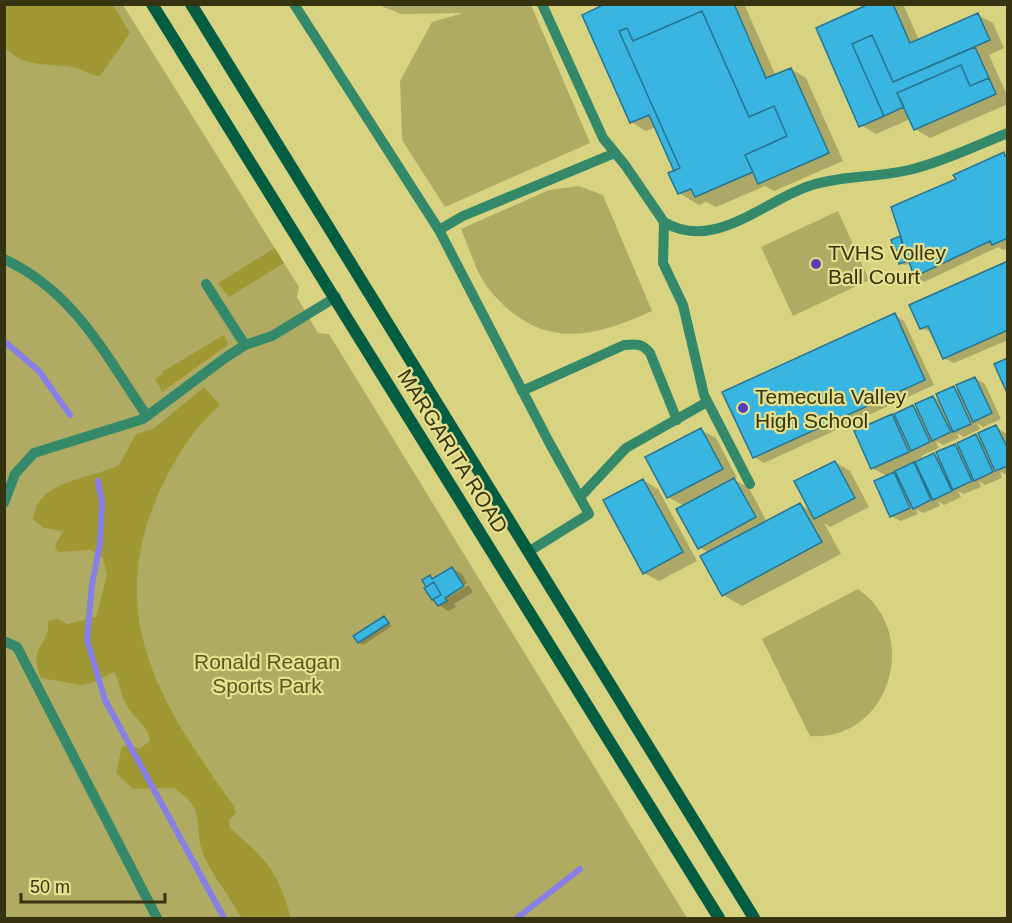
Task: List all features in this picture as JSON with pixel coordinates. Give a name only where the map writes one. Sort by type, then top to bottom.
[{"type":"main road","name":"MARGARITA ROAD","points":[[152,4],[336,297],[719,918]]},
{"type":"main road","name":"MARGARITA ROAD","points":[[191,4],[754,918]]},
{"type":"lane","points":[[294,4],[440,230],[522,390],[590,514],[528,552]]},
{"type":"lane","points":[[542,4],[603,138],[664,222],[676,229],[707,230],[746,219],[808,186],[914,169],[1008,133]]},
{"type":"lane","points":[[440,230],[462,216],[615,153]]},
{"type":"lane","points":[[664,222],[663,263],[682,305],[707,402],[750,484]]},
{"type":"lane","points":[[4,259],[30,271],[68,303],[103,348],[147,416]]},
{"type":"lane","points":[[206,284],[245,345]]},
{"type":"lane","points":[[4,503],[8,487],[15,474],[34,453],[147,416],[245,345],[272,336],[336,297]]},
{"type":"lane","points":[[522,390],[624,345],[637,344],[644,346],[650,353],[677,420]]},
{"type":"lane","points":[[580,497],[613,459],[626,448],[707,402]]},
{"type":"lane","points":[[4,641],[17,647],[157,918]]},
{"type":"green space","name":"Ronald Reagan Sports Park","points":[[5,5],[123,5],[299,287],[297,297],[318,333],[329,334],[687,918],[5,918]]},
{"type":"green space","points":[[378,5],[531,5],[590,143],[445,207],[402,140],[400,81],[432,22],[463,13],[402,14]]},
{"type":"green space","points":[[579,186],[603,195],[652,311],[606,329],[564,334],[544,330],[525,322],[506,308],[484,282],[461,229],[549,190]]},
{"type":"green space","name":"TVHS Volley Ball Court","points":[[838,211],[869,280],[793,316],[761,247]]},
{"type":"green space","points":[[858,589],[878,608],[889,631],[892,656],[888,681],[877,704],[860,722],[838,733],[810,736],[762,639]]},
{"type":"shaded area","points":[[5,5],[113,5],[130,33],[100,76],[72,67],[28,62],[12,54],[5,47]]},
{"type":"shaded area","points":[[275,248],[284,263],[229,297],[218,283]]},
{"type":"shaded area","points":[[224,335],[228,344],[225,347],[162,392],[155,379],[163,374],[162,372]]},
{"type":"shaded area","points":[[204,387],[220,405],[195,431],[182,451],[164,482],[148,520],[140,556],[137,591],[140,625],[148,658],[161,691],[179,724],[234,806],[236,813],[229,820],[230,828],[269,867],[281,888],[291,918],[241,918],[205,858],[199,837],[198,820],[192,804],[174,788],[133,789],[116,773],[122,747],[131,744],[139,749],[150,741],[146,730],[126,704],[114,672],[92,683],[80,685],[41,678],[37,667],[38,652],[46,636],[48,621],[58,619],[67,624],[96,617],[107,575],[103,558],[91,550],[58,552],[55,546],[63,531],[44,528],[33,520],[36,507],[43,496],[54,489],[119,465],[136,434],[153,429]]},
{"type":"building","points":[[605,4],[734,4],[766,78],[791,68],[829,153],[758,184],[745,155],[787,136],[774,106],[749,117],[702,11],[633,41],[627,28],[619,31],[680,168],[674,171],[649,115],[630,123],[582,15]]},
{"type":"building","points":[[869,4],[893,4],[910,43],[978,13],[990,40],[893,82],[872,35],[852,44],[884,116],[859,127],[816,28]]},
{"type":"building","points":[[702,11],[749,117],[774,106],[787,136],[745,155],[753,172],[695,197],[691,189],[678,194],[668,173],[680,168],[619,31],[627,28],[633,41]]},
{"type":"building","points":[[872,35],[893,82],[975,47],[989,78],[970,86],[961,65],[897,93],[904,107],[884,116],[852,44]]},
{"type":"building","points":[[961,65],[970,86],[989,78],[996,94],[914,130],[897,93]]},
{"type":"building","points":[[1004,152],[1005,156],[1008,155],[1008,238],[992,245],[990,241],[914,277],[891,207],[956,179],[953,175]]},
{"type":"building","points":[[900,236],[903,248],[895,251],[891,240]]},
{"type":"building","points":[[903,248],[908,261],[899,264],[895,251]]},
{"type":"building","points":[[1008,261],[1008,330],[943,359],[928,326],[920,329],[909,305]]},
{"type":"building","points":[[895,313],[925,380],[753,458],[722,392]]},
{"type":"building","points":[[1008,358],[1008,395],[994,364]]},
{"type":"building","points":[[975,377],[992,413],[973,422],[956,385]]},
{"type":"building","points":[[954,386],[971,424],[953,432],[936,394]]},
{"type":"building","points":[[933,396],[951,432],[932,441],[915,404]]},
{"type":"building","points":[[913,405],[930,442],[911,451],[894,414]]},
{"type":"building","points":[[892,414],[909,452],[871,469],[854,431]]},
{"type":"building","points":[[996,425],[1008,449],[1008,466],[995,471],[978,433]]},
{"type":"building","points":[[701,428],[723,469],[667,498],[645,457]]},
{"type":"building","points":[[976,434],[993,472],[974,481],[957,443]]},
{"type":"building","points":[[955,444],[972,481],[953,490],[936,452]]},
{"type":"building","points":[[934,453],[952,491],[933,500],[915,462]]},
{"type":"building","points":[[835,461],[855,498],[814,519],[794,481]]},
{"type":"building","points":[[914,462],[931,500],[913,509],[895,471]]},
{"type":"building","points":[[894,472],[910,508],[890,517],[874,481]]},
{"type":"building","points":[[734,478],[756,517],[698,549],[676,509]]},
{"type":"building","points":[[643,479],[683,552],[643,574],[603,500]]},
{"type":"building","points":[[800,503],[822,542],[722,596],[700,556]]},
{"type":"building","points":[[452,567],[464,586],[445,598],[447,601],[438,606],[433,599],[441,595],[434,582],[426,587],[422,580],[430,575],[432,579]]},
{"type":"building","points":[[434,582],[441,595],[432,600],[424,588]]},
{"type":"building","points":[[384,616],[389,623],[358,643],[353,636]]},
{"type":"waterway","points":[[4,341],[39,371],[70,415]]},
{"type":"waterway","points":[[98,481],[102,502],[100,544],[92,584],[87,640],[105,700],[224,918]]},
{"type":"waterway","points":[[517,918],[580,869]]},
{"type":"place","name":"TVHS Volley Ball Court","points":[[816,264]]},
{"type":"place","name":"Temecula Valley High School","points":[[743,408]]}]
